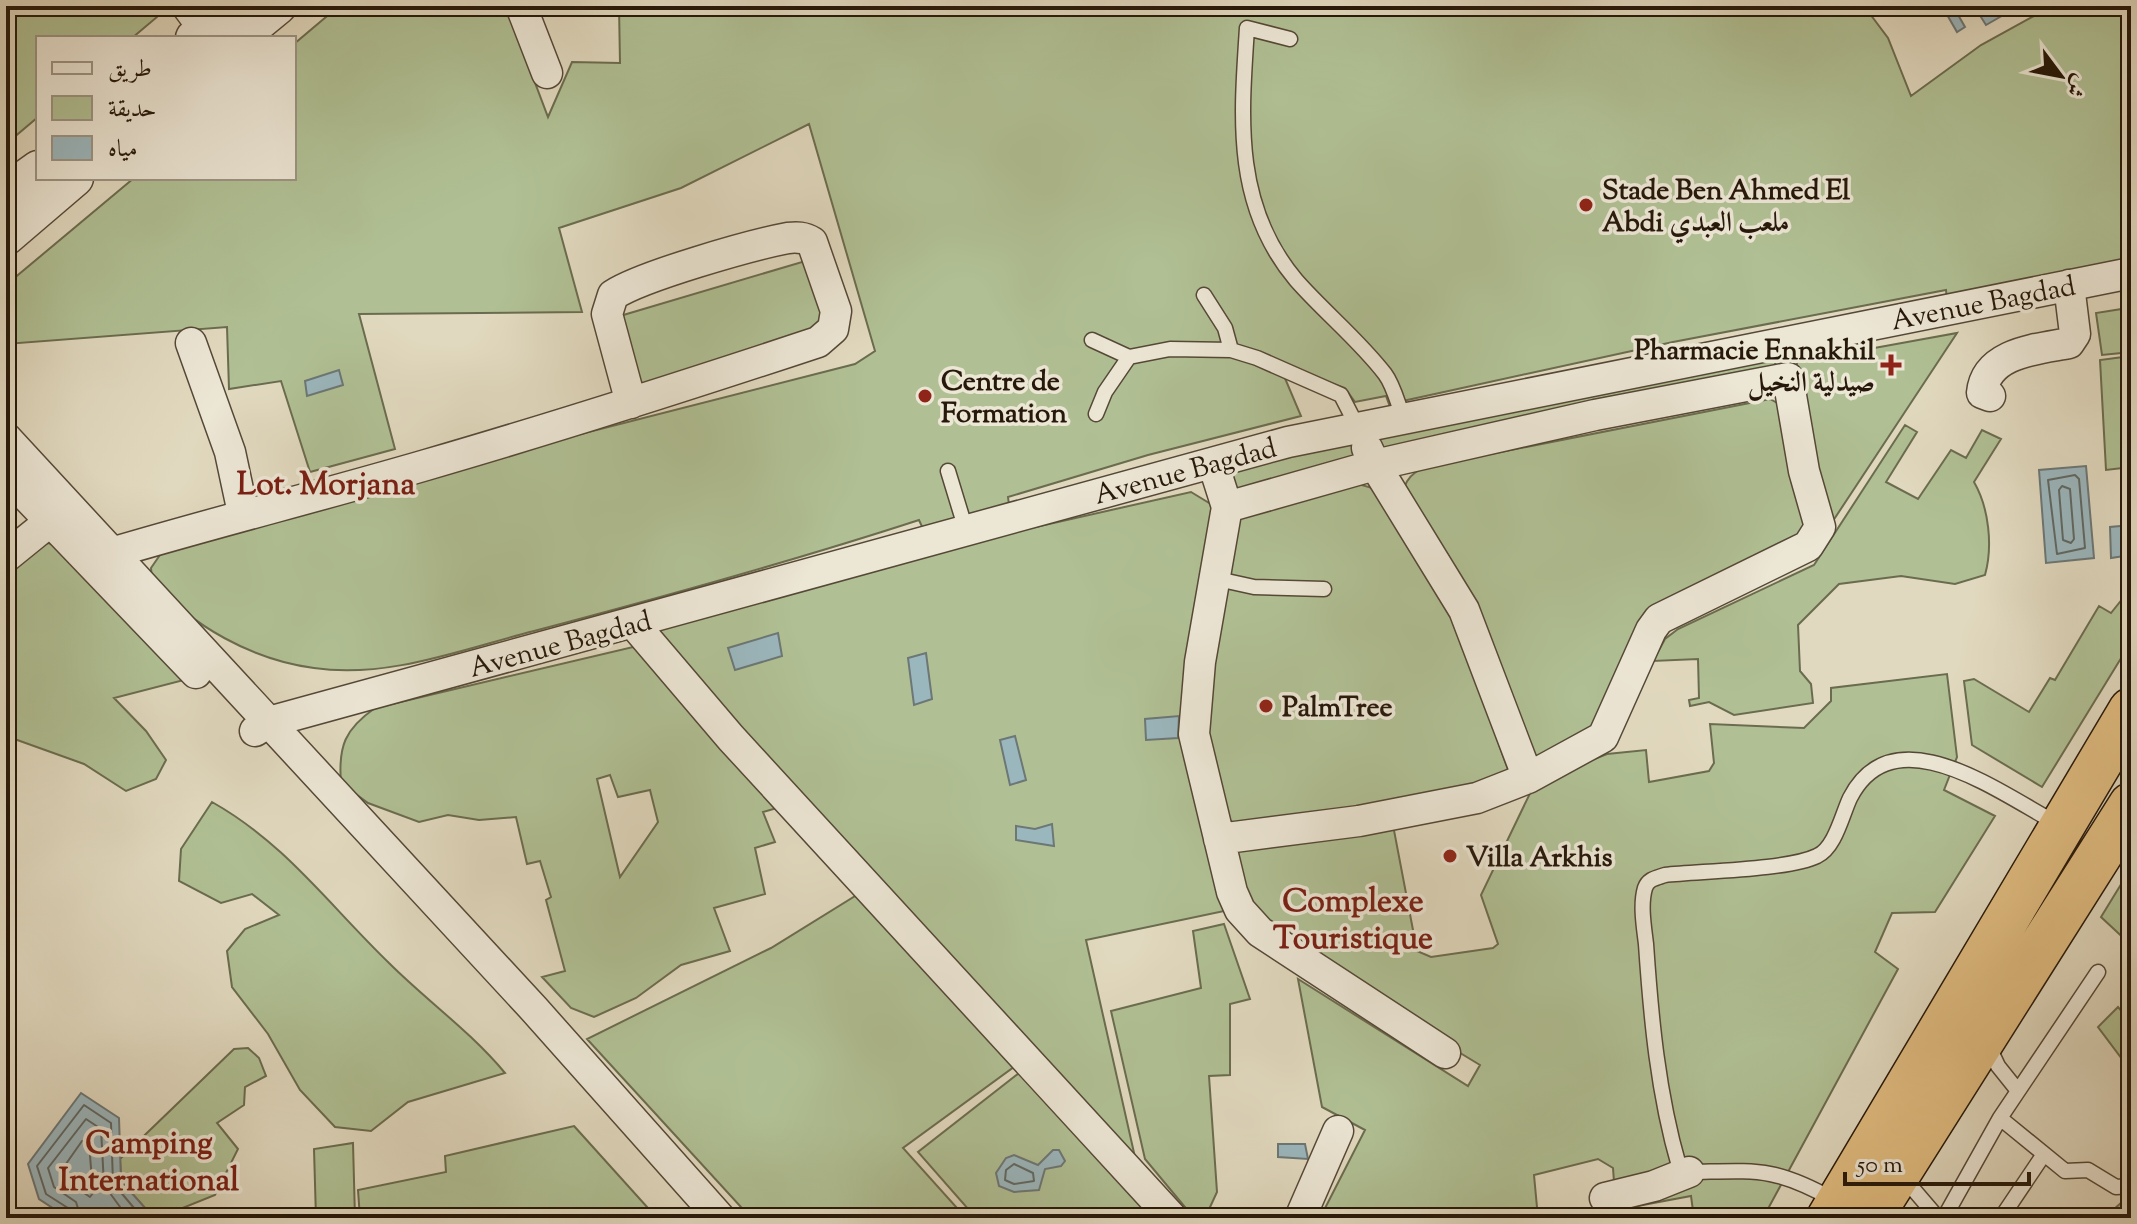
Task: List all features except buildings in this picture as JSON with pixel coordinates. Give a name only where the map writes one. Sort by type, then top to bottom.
[{"type":"highway","points":[[1846,1213],[2062,826],[2131,710]]},
{"type":"highway","points":[[1846,1213],[1900,1172],[2131,805]]},
{"type":"street","points":[[195,24],[232,6]]},
{"type":"street","points":[[241,36],[278,6]]},
{"type":"street","points":[[521,6],[547,73]]},
{"type":"street","points":[[6,192],[36,170]]},
{"type":"street","points":[[6,237],[73,180]]},
{"type":"street","points":[[100,556],[243,513],[424,466],[631,403],[818,342],[829,335],[837,321],[812,242],[804,237],[787,238],[655,277],[613,295],[607,314],[631,403]]},
{"type":"street","name":"Avenue Bagdad","points":[[262,727],[1213,463],[1358,428],[2131,273]]},
{"type":"street","points":[[1990,396],[1982,393],[1982,388],[1998,364],[2009,356],[2069,343],[2075,334],[2069,285]]},
{"type":"street","points":[[1219,839],[1346,823],[1462,801],[1528,778],[1603,737],[1651,630],[1659,619],[1808,546],[1817,537],[1820,527],[1804,471],[1788,378],[1787,341]]},
{"type":"street","points":[[191,343],[225,438],[243,513]]},
{"type":"street","points":[[1227,507],[1375,465],[1595,415],[1788,378]]},
{"type":"street","points":[[1358,428],[1375,465],[1464,610],[1528,778]]},
{"type":"street","points":[[6,438],[59,514]]},
{"type":"street","points":[[1213,463],[1227,507],[1213,578],[1194,734],[1240,910],[1260,932],[1445,1053]]},
{"type":"street","points":[[6,475],[59,514],[100,556],[534,1009],[720,1218]]},
{"type":"street","points":[[6,557],[59,514]]},
{"type":"street","points":[[633,623],[731,738],[1172,1218]]},
{"type":"street","points":[[262,727],[698,1218]]},
{"type":"street","points":[[1300,1218],[1338,1131]]},
{"type":"street","points":[[1605,1198],[1654,1186],[1689,1172]]},
{"type":"lane","points":[[1290,39],[1247,28],[1241,142],[1247,177],[1261,222],[1294,277],[1387,376],[1404,419]]},
{"type":"lane","points":[[1204,295],[1225,328],[1231,350]]},
{"type":"lane","points":[[1092,340],[1129,357],[1170,349],[1231,350],[1341,395],[1358,428]]},
{"type":"lane","points":[[1096,414],[1105,392],[1129,357]]},
{"type":"lane","points":[[948,471],[966,530]]},
{"type":"lane","points":[[1213,578],[1254,587],[1324,589]]},
{"type":"lane","points":[[1846,1213],[1798,1180],[1771,1172],[1689,1172],[1679,1166],[1669,1134],[1651,1017],[1643,898],[1648,882],[1665,875],[1780,864],[1819,856],[1832,839],[1864,776],[1882,763],[1900,760],[1948,765],[2062,826]]},
{"type":"lane","points":[[1900,1172],[1918,1199],[1941,1218],[2000,1118],[2098,972]]},
{"type":"lane","points":[[1986,1039],[1998,1066],[2018,1091]]},
{"type":"lane","points":[[2000,1118],[2065,1171],[2088,1170],[2111,1186],[2131,1186]]},
{"type":"lane","points":[[2001,1218],[2044,1154]]},
{"type":"green space","points":[[6,6],[161,6],[157,17],[134,36],[36,36],[36,119],[6,144]]},
{"type":"green space","points":[[339,6],[506,6],[548,117],[572,62],[620,63],[619,6],[1864,6],[1888,38],[1911,96],[1981,45],[2052,6],[2131,6],[2131,269],[1947,300],[1946,290],[1673,342],[1389,404],[1386,396],[1355,402],[1345,388],[1288,367],[1284,376],[1301,416],[1148,455],[1008,497],[1009,505],[924,531],[919,520],[728,578],[453,654],[370,669],[314,668],[246,649],[204,626],[152,580],[151,568],[162,552],[522,449],[855,364],[875,351],[809,124],[681,188],[559,228],[582,312],[359,314],[395,449],[310,472],[281,381],[229,389],[227,327],[6,344],[6,285],[132,180],[296,180],[296,42]]},
{"type":"green space","points":[[802,262],[809,264],[826,327],[640,387],[620,316]]},
{"type":"green space","points":[[2128,308],[2131,352],[2102,355],[2096,313]]},
{"type":"green space","points":[[1957,333],[1825,533],[1796,379],[1797,362]]},
{"type":"green space","points":[[1776,349],[1775,369],[1378,452],[1370,433]]},
{"type":"green space","points":[[2131,356],[2131,467],[2106,470],[2100,360]]},
{"type":"green space","points":[[1770,399],[1779,404],[1808,534],[1655,612],[1597,729],[1537,765],[1404,488],[1408,480],[1421,469],[1438,464]]},
{"type":"green space","points":[[1905,425],[1917,432],[1886,482],[1918,499],[1951,450],[1966,458],[1982,430],[2001,439],[1974,482],[1988,527],[1989,552],[1985,575],[1955,584],[1901,576],[1839,584],[1798,625],[1800,671],[1811,684],[1813,703],[1734,715],[1709,702],[1690,706],[1689,700],[1699,698],[1698,659],[1653,661],[1665,639],[1678,629],[1814,565]]},
{"type":"green space","points":[[1349,434],[1359,466],[1237,501],[1229,463]]},
{"type":"green space","points":[[1355,483],[1379,490],[1477,664],[1511,778],[1253,829],[1227,820],[1202,720],[1232,514]]},
{"type":"green space","points":[[1191,492],[1214,506],[1189,660],[1229,910],[1086,940],[1137,1166],[749,743],[652,622],[867,565]]},
{"type":"green space","points":[[49,543],[63,550],[184,680],[114,698],[146,731],[166,760],[156,779],[126,791],[84,764],[6,736],[6,570],[30,548]]},
{"type":"green space","points":[[2131,588],[2131,642],[2042,787],[1972,745],[1964,681],[1974,679],[2029,712],[2050,678],[2055,680],[2099,606],[2111,613]]},
{"type":"green space","points":[[633,647],[648,654],[784,806],[763,812],[775,842],[755,848],[765,894],[714,908],[730,951],[681,965],[636,998],[594,1017],[571,1008],[542,977],[565,971],[546,900],[551,897],[540,861],[527,864],[516,817],[479,820],[448,815],[419,822],[368,803],[341,783],[341,759],[350,731],[375,708]],"holes":[[[610,775],[618,797],[650,790],[658,822],[620,877],[597,779]]]},
{"type":"green space","points":[[1947,674],[1957,757],[1944,790],[1995,816],[1935,912],[1892,913],[1875,952],[1898,969],[1763,1218],[1694,1218],[1691,1196],[1616,1210],[1613,1168],[1598,1159],[1534,1175],[1538,1218],[1320,1218],[1365,1130],[1322,1107],[1298,979],[1468,1086],[1480,1065],[1381,1005],[1250,911],[1231,861],[1241,844],[1393,825],[1417,951],[1431,957],[1493,948],[1498,944],[1481,895],[1535,783],[1607,754],[1646,750],[1649,782],[1709,771],[1714,763],[1710,724],[1804,728],[1831,701],[1831,688]]},
{"type":"green space","points":[[212,802],[262,836],[284,856],[389,963],[477,1043],[505,1073],[408,1102],[371,1131],[335,1127],[300,1090],[268,1034],[232,987],[227,951],[245,929],[279,915],[252,894],[221,903],[179,881],[181,849]]},
{"type":"green space","points":[[2131,868],[2131,945],[2101,917]]},
{"type":"green space","points":[[860,893],[1025,1059],[903,1148],[966,1218],[751,1218],[587,1039],[771,948]]},
{"type":"green space","points":[[1224,924],[1250,999],[1230,1004],[1230,1075],[1209,1076],[1217,1192],[1205,1218],[1194,1218],[1145,1159],[1111,1011],[1201,988],[1193,931]]},
{"type":"green space","points":[[2118,1007],[2131,1022],[2131,1071],[2098,1027]]},
{"type":"green space","points":[[248,1048],[259,1058],[266,1076],[245,1087],[244,1105],[217,1123],[238,1149],[215,1195],[180,1209],[192,1218],[140,1218],[146,1209],[121,1181],[120,1159],[234,1049]]},
{"type":"green space","points":[[1028,1066],[1159,1218],[976,1218],[918,1152]]},
{"type":"green space","points":[[574,1126],[657,1218],[360,1218],[358,1190],[446,1172],[445,1156]]},
{"type":"green space","points":[[353,1143],[355,1218],[316,1218],[314,1149]]},
{"type":"green space","points":[[2131,1194],[2131,1218],[2104,1218]]},
{"type":"water","points":[[1942,6],[1953,6],[1965,27],[1957,32]]},
{"type":"water","points":[[1974,6],[2019,6],[1986,25]]},
{"type":"water","points":[[339,370],[343,385],[307,396],[305,381]]},
{"type":"water","points":[[2086,466],[2094,558],[2046,563],[2039,470]]},
{"type":"water","points":[[2131,525],[2131,555],[2111,558],[2110,527]]},
{"type":"water","points":[[778,633],[782,656],[735,670],[728,648]]},
{"type":"water","points":[[926,653],[932,699],[914,705],[908,658]]},
{"type":"water","points":[[1179,716],[1178,738],[1146,740],[1145,719]]},
{"type":"water","points":[[1015,736],[1026,780],[1010,785],[1000,740]]},
{"type":"water","points":[[1052,824],[1054,846],[1016,840],[1016,826],[1035,829]]},
{"type":"water","points":[[81,1093],[119,1118],[121,1181],[146,1209],[140,1218],[68,1218],[39,1199],[28,1164]]},
{"type":"water","points":[[1278,1144],[1305,1144],[1308,1159],[1278,1157]]},
{"type":"water","points":[[1053,1150],[1059,1150],[1065,1161],[1061,1166],[1045,1169],[1039,1190],[1014,1192],[999,1186],[996,1173],[1006,1158],[1014,1155],[1038,1165]]},
{"type":"place","name":"Stade Ben Ahmed El Abdi ملعب العبدي","points":[[1586,205]]},
{"type":"place","name":"Pharmacie Ennakhil صيدلية النخيل","points":[[1891,365]]},
{"type":"place","name":"Centre de Formation","points":[[925,396]]},
{"type":"place","name":"PalmTree","points":[[1266,706]]},
{"type":"place","name":"Villa Arkhis","points":[[1450,856]]},
{"type":"district","name":"Lot. Morjana","points":[[326,483]]},
{"type":"district","name":"Complexe Touristique","points":[[1353,918]]},
{"type":"district","name":"Camping International","points":[[149,1160]]}]
